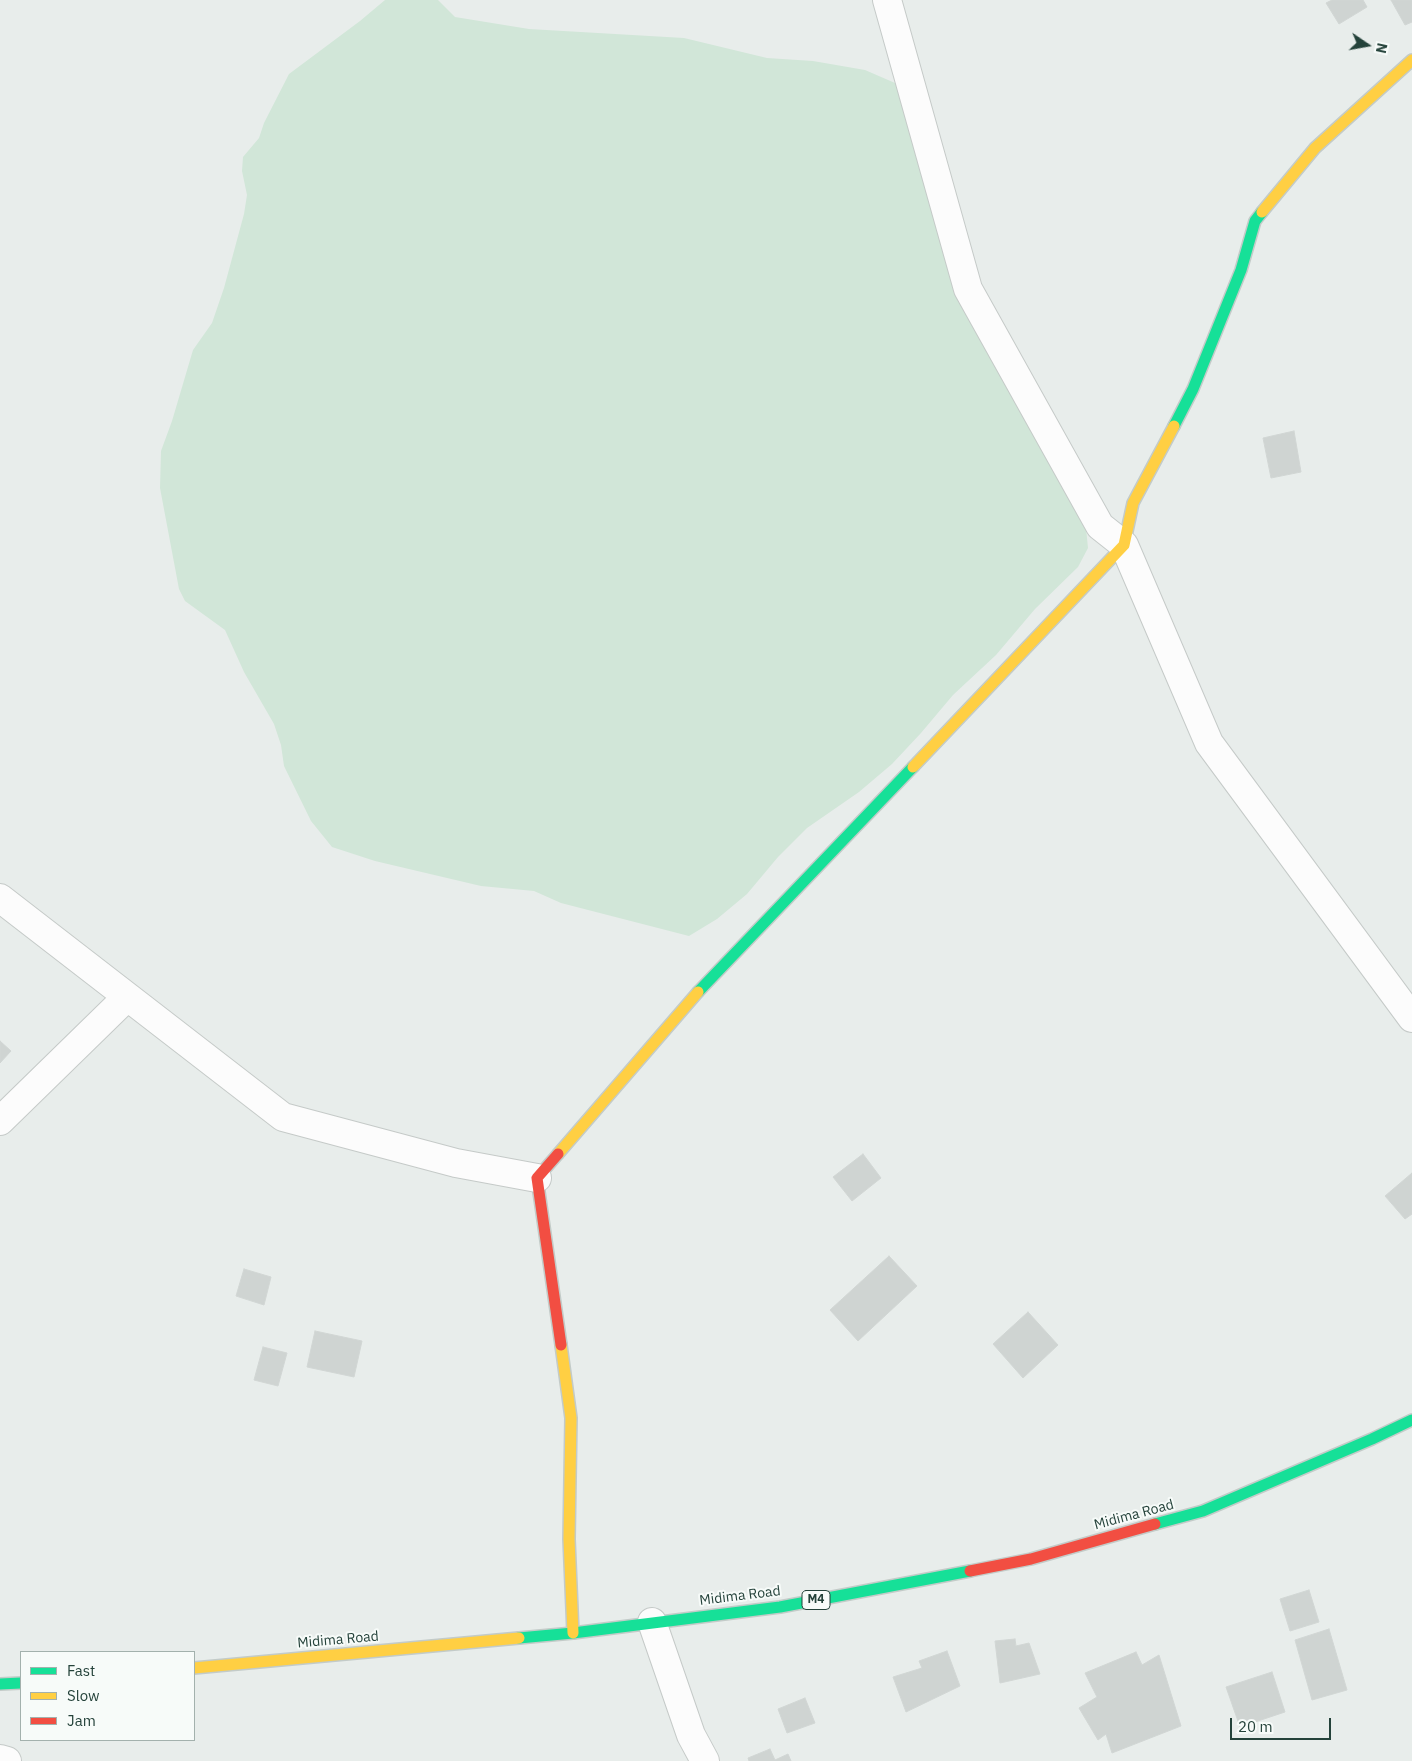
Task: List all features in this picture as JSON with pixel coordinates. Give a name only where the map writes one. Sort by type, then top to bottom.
[{"type":"street","points":[[887,0],[968,289],[1100,526],[1124,545],[1209,743],[1412,1018]]},
{"type":"street","points":[[573,1633],[569,1539],[571,1418],[537,1178],[697,993],[1124,545],[1133,503],[1193,389],[1241,270],[1255,221],[1315,148],[1412,60]]},
{"type":"street","points":[[0,898],[283,1117],[456,1164],[537,1178]]},
{"type":"street","points":[[0,1120],[128,997]]},
{"type":"street","name":"Midima Road","points":[[195,1668],[573,1633],[780,1607],[1031,1559],[1203,1511],[1412,1420]]},
{"type":"street","points":[[652,1622],[691,1735],[705,1761]]},
{"type":"street","points":[[0,1684],[20,1683]]},
{"type":"street","points":[[0,1759],[7,1761]]},
{"type":"green space","points":[[385,0],[438,0],[455,17],[529,29],[684,38],[767,58],[813,61],[865,70],[895,83],[914,130],[928,176],[1085,518],[1088,548],[1078,567],[1035,609],[996,655],[953,695],[892,764],[859,792],[807,828],[778,857],[747,894],[717,919],[689,936],[561,903],[534,891],[481,886],[375,861],[332,847],[311,821],[284,766],[281,745],[274,724],[244,672],[225,630],[185,601],[179,589],[160,488],[161,451],[193,350],[212,323],[224,288],[244,214],[247,195],[242,171],[243,157],[259,138],[264,123],[289,74]]},
{"type":"building","points":[[1332,0],[1363,0],[1367,7],[1339,24],[1326,3]]},
{"type":"building","points":[[1391,0],[1412,0],[1412,22],[1405,25]]},
{"type":"building","points":[[1294,431],[1301,472],[1271,478],[1263,438]]},
{"type":"building","points":[[0,1041],[11,1051],[0,1063]]},
{"type":"building","points":[[863,1154],[881,1178],[852,1201],[833,1177]]},
{"type":"building","points":[[1412,1173],[1412,1214],[1405,1219],[1385,1196]]},
{"type":"building","points":[[889,1256],[917,1286],[858,1341],[830,1310]]},
{"type":"building","points":[[244,1269],[271,1277],[264,1305],[236,1296]]},
{"type":"building","points":[[1028,1312],[1058,1345],[1023,1378],[993,1344]]},
{"type":"building","points":[[315,1331],[362,1341],[354,1377],[307,1367]]},
{"type":"building","points":[[263,1347],[287,1353],[278,1386],[254,1380]]},
{"type":"building","points":[[1309,1590],[1319,1622],[1290,1631],[1280,1599]]},
{"type":"building","points":[[1329,1629],[1347,1690],[1312,1700],[1295,1640]]},
{"type":"building","points":[[1015,1639],[1016,1646],[1029,1643],[1040,1674],[1000,1683],[995,1641]]},
{"type":"building","points":[[947,1651],[960,1686],[906,1712],[893,1677],[922,1668],[919,1661]]},
{"type":"building","points":[[1136,1652],[1142,1665],[1159,1655],[1181,1726],[1112,1753],[1106,1734],[1098,1740],[1079,1708],[1097,1697],[1085,1673]]},
{"type":"building","points":[[1272,1672],[1285,1712],[1240,1727],[1226,1687]]},
{"type":"building","points":[[805,1698],[815,1723],[787,1733],[778,1709]]},
{"type":"building","points":[[770,1749],[775,1760],[788,1754],[791,1761],[749,1761],[748,1758]]},
{"type":"traffic: fast","points":[[1174,426],[1193,389],[1241,270],[1255,221],[1262,212]]},
{"type":"traffic: fast","points":[[698,992],[913,767]]},
{"type":"traffic: fast","points":[[1155,1524],[1203,1511],[1412,1420]]},
{"type":"traffic: fast","points":[[519,1638],[780,1607],[970,1571]]},
{"type":"traffic: fast","points":[[0,1684],[20,1683]]},
{"type":"traffic: slow","points":[[1262,212],[1315,148],[1412,60]]},
{"type":"traffic: slow","points":[[913,767],[1124,545],[1133,503],[1174,426]]},
{"type":"traffic: slow","points":[[558,1154],[698,992]]},
{"type":"traffic: slow","points":[[561,1345],[571,1418],[569,1539],[573,1633]]},
{"type":"traffic: slow","points":[[195,1668],[519,1638]]},
{"type":"traffic: jam","points":[[558,1154],[537,1178],[561,1345]]},
{"type":"traffic: jam","points":[[970,1571],[1031,1559],[1155,1524]]}]
